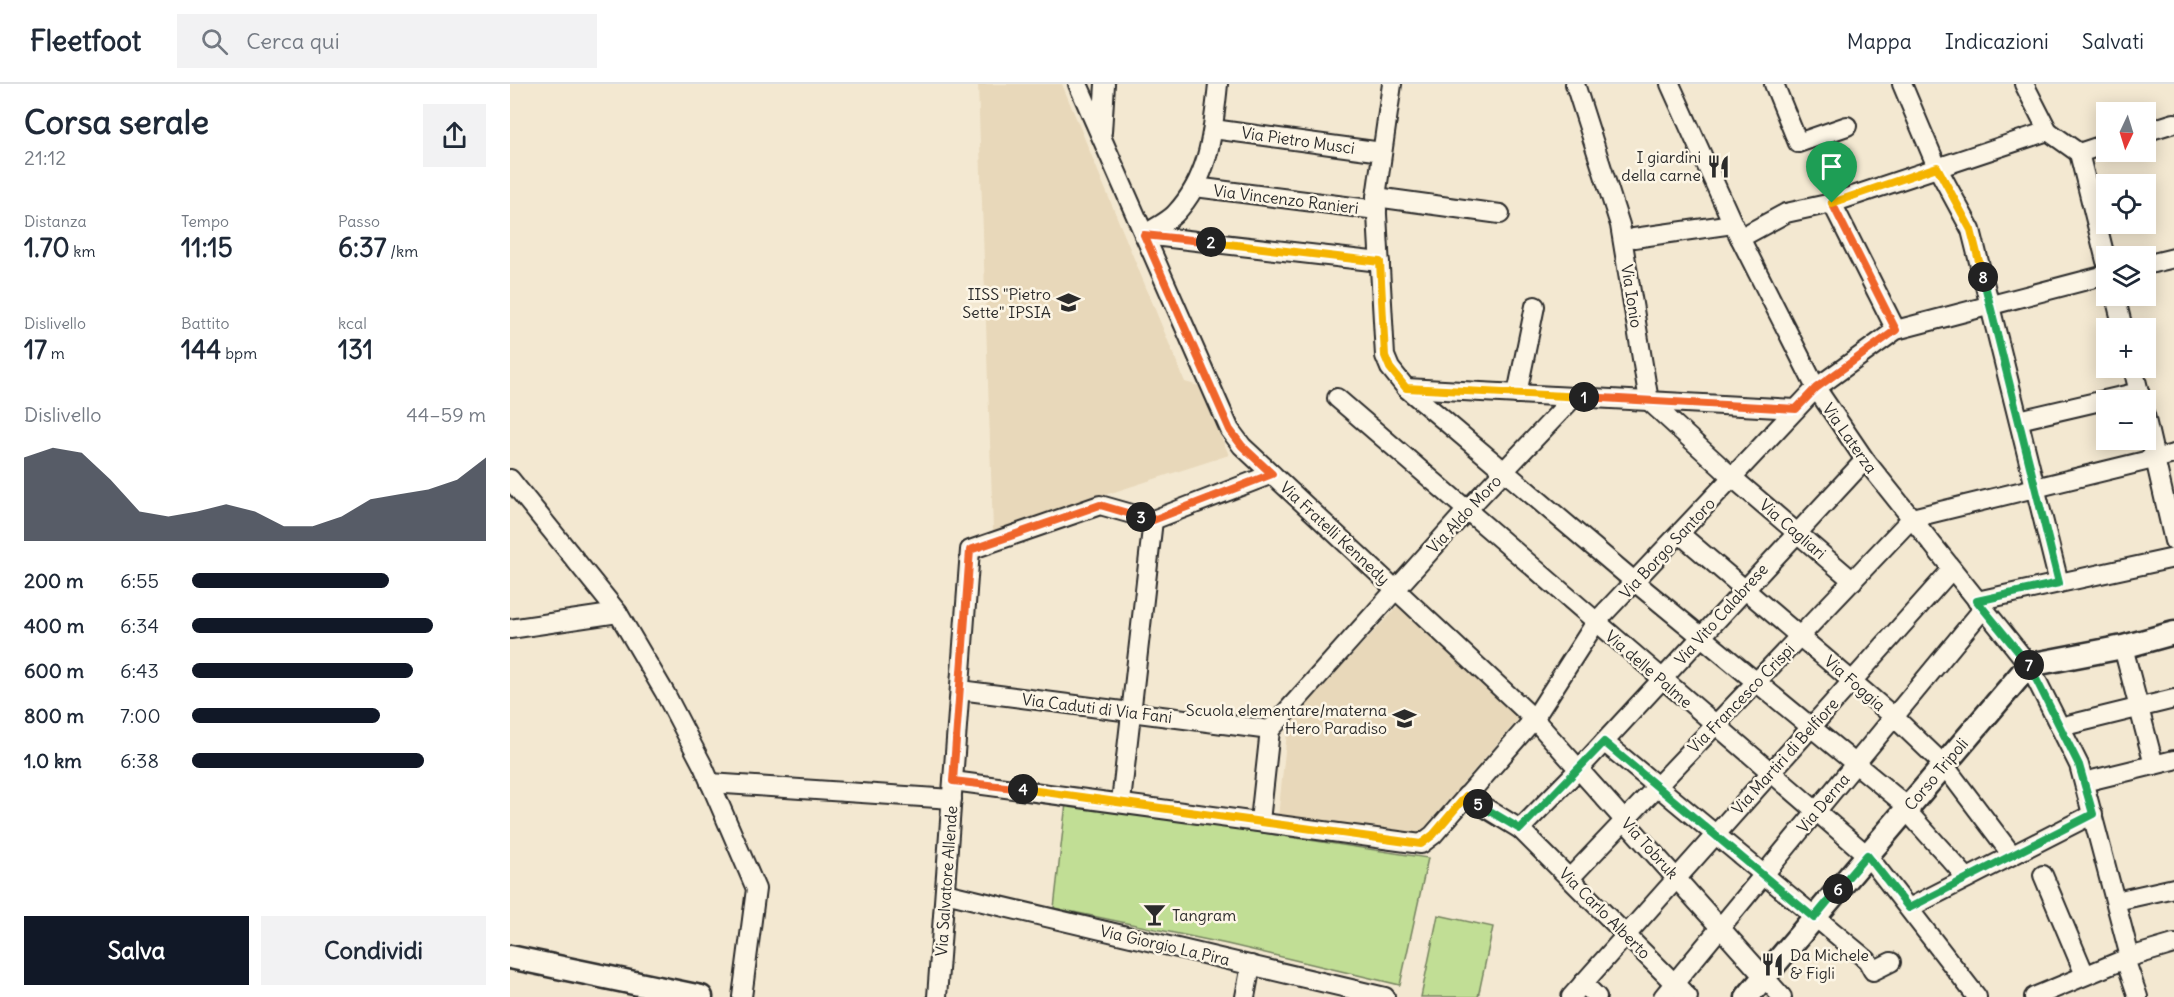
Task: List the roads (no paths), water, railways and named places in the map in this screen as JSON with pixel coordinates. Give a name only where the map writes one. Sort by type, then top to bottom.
[{"type":"main road","points":[[2029,666],[2123,647],[2174,633]]},
{"type":"main road","name":"Corso Tripoli","points":[[1747,997],[2029,666]]},
{"type":"main road","points":[[510,957],[701,997]]},
{"type":"street","name":"Via Fratelli Kennedy","points":[[1078,84],[1230,430],[1242,446],[1534,719],[1579,770]]},
{"type":"street","points":[[1102,137],[1105,84]]},
{"type":"street","points":[[1144,235],[1174,215],[1195,187],[1207,162],[1218,84]]},
{"type":"street","points":[[1392,84],[1376,204],[1385,356],[1390,368],[1406,388],[1907,808],[1967,878]]},
{"type":"street","name":"Via Ionio","points":[[1575,84],[1620,225],[1649,400]]},
{"type":"street","name":"Via Laterza","points":[[1672,84],[1736,231],[1816,388],[1865,460],[2029,666],[2079,765],[2116,901],[2123,960],[2139,997]]},
{"type":"street","points":[[1774,84],[1798,143],[1847,126]]},
{"type":"street","points":[[1902,84],[1937,167],[1971,230],[2059,583]]},
{"type":"street","points":[[2024,84],[2048,131],[2079,153],[2102,246]]},
{"type":"street","points":[[2156,129],[2174,123]]},
{"type":"street","name":"Via Pietro Musci","points":[[1213,129],[1382,152]]},
{"type":"street","points":[[1634,238],[1736,231],[1786,213],[1832,203],[2048,131]]},
{"type":"street","points":[[2079,153],[2096,147]]},
{"type":"street","name":"Via Vincenzo Ranieri","points":[[1195,187],[1500,214]]},
{"type":"street","points":[[1832,203],[1896,330],[2096,278]]},
{"type":"street","points":[[1144,235],[1380,262]]},
{"type":"street","points":[[2156,262],[2174,258]]},
{"type":"street","points":[[1517,394],[1535,306]]},
{"type":"street","name":"Via Borgo Santoro","points":[[1260,821],[1421,844],[1433,835],[1534,719],[1596,622],[1816,388],[1896,330]]},
{"type":"street","points":[[1406,388],[1796,409]]},
{"type":"street","name":"Via Aldo Moro","points":[[1270,730],[1467,510],[1574,397]]},
{"type":"street","name":"Via delle Palme","points":[[1337,398],[1867,855],[1977,997]]},
{"type":"street","points":[[1649,400],[1732,478]]},
{"type":"street","points":[[2019,420],[2096,405]]},
{"type":"street","points":[[2154,450],[2174,542]]},
{"type":"street","points":[[1912,518],[2174,454]]},
{"type":"street","name":"Via Vito Calabrese","points":[[1520,829],[1579,770],[1796,532],[1865,460]]},
{"type":"street","points":[[1121,802],[1153,520],[1272,474]]},
{"type":"street","points":[[510,478],[618,613],[665,693],[710,783],[756,889],[742,997]]},
{"type":"street","name":"Via Cagliari","points":[[1732,478],[1853,581]]},
{"type":"street","name":"Via Salvatore Allende","points":[[937,997],[970,550],[1100,505],[1153,520]]},
{"type":"street","name":"Via Francesco Crispi","points":[[1570,878],[1912,518]]},
{"type":"street","name":"Via Foggia","points":[[1680,534],[1894,717],[1944,765],[2012,855]]},
{"type":"street","points":[[1980,605],[2059,583],[2174,558]]},
{"type":"street","name":"Via Martiri di Belfiore","points":[[1570,997],[1952,569]]},
{"type":"street","name":"Via Derna","points":[[1668,990],[1894,717],[1980,605]]},
{"type":"street","points":[[510,628],[618,613]]},
{"type":"street","points":[[2123,647],[2154,765]]},
{"type":"street","name":"Via Caduti di Via Fani","points":[[960,690],[1270,730]]},
{"type":"street","points":[[2060,727],[2174,699]]},
{"type":"street","points":[[710,783],[953,790],[1121,802],[1260,821],[1270,730]]},
{"type":"street","points":[[1604,742],[1867,960],[1872,971],[1891,962]]},
{"type":"street","points":[[2084,782],[2174,760]]},
{"type":"street","name":"Via Tobruk","points":[[1579,770],[1721,926],[1782,997]]},
{"type":"street","name":"Via Carlo Alberto","points":[[1466,796],[1520,829],[1626,935],[1668,990],[1688,997]]},
{"type":"street","points":[[1909,908],[2093,814]]},
{"type":"street","points":[[2043,874],[2085,975]]},
{"type":"street","points":[[2116,901],[2174,888]]},
{"type":"street","name":"Via Giorgio La Pira","points":[[945,893],[1385,997]]},
{"type":"street","points":[[2034,997],[2123,960],[2174,944]]},
{"type":"street","points":[[1245,997],[1251,965]]},
{"type":"street","points":[[1583,983],[1597,997]]},
{"type":"place","name":"I giardini della carne","points":[[1719,166]]},
{"type":"place","name":"IISS \"Pietro Sette\" IPSIA","points":[[1069,303]]},
{"type":"place","name":"Scuola elementare/materna Hero Paradiso","points":[[1405,719]]},
{"type":"place","name":"Tangram","points":[[1154,915]]},
{"type":"place","name":"Da Michele & Figli","points":[[1772,964]]}]
